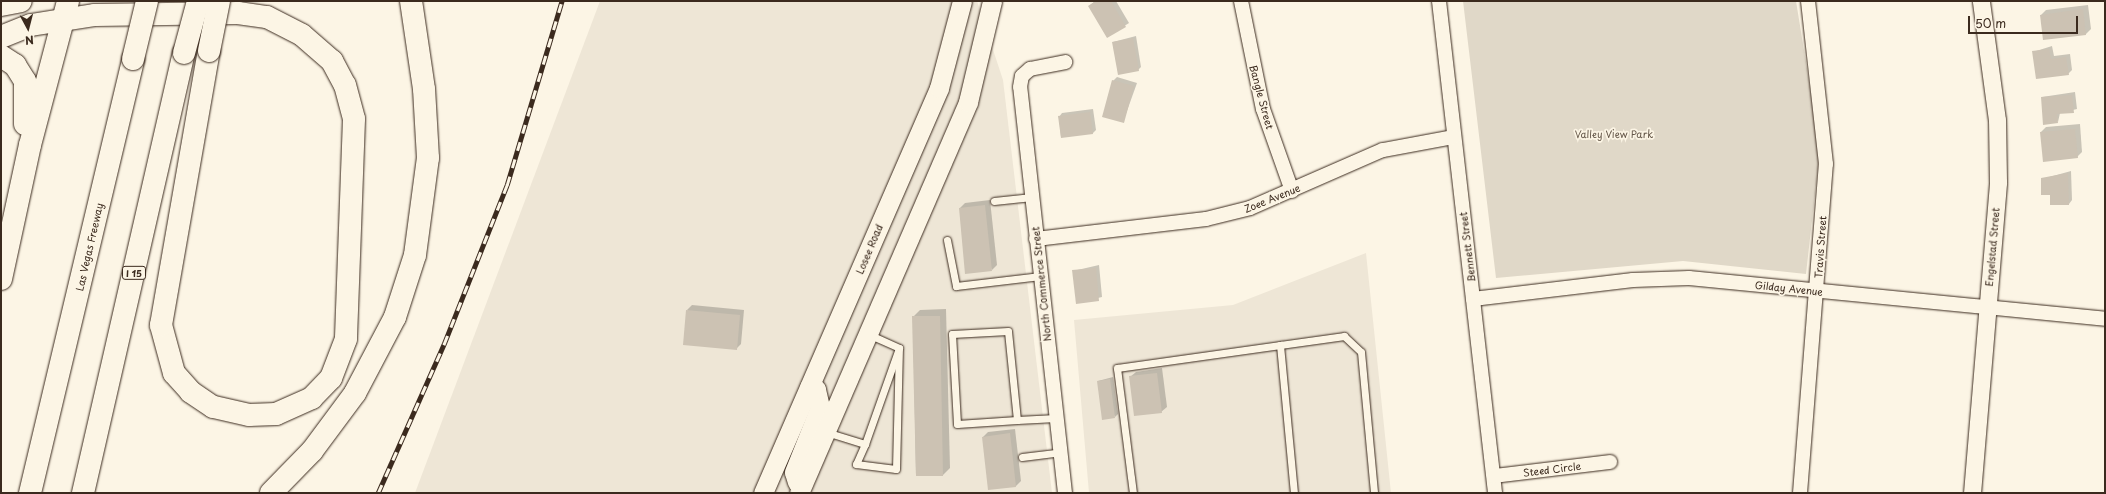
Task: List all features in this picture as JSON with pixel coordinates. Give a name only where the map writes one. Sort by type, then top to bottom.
[{"type":"main road","points":[[1,5],[21,1]]},
{"type":"main road","name":"Las Vegas Freeway","points":[[30,493],[146,1]]},
{"type":"main road","name":"I 15","points":[[83,493],[184,53],[198,1]]},
{"type":"main road","points":[[1,37],[65,10],[95,15],[238,14],[267,17],[302,34],[332,61],[341,79],[354,119],[346,339],[331,378],[312,398],[276,414],[249,415],[213,407],[191,392],[174,373],[161,325],[209,51],[220,1]]},
{"type":"main road","points":[[271,493],[312,451],[355,393],[395,317],[416,255],[428,158],[424,89],[411,1]]},
{"type":"main road","name":"Losee Road","points":[[763,493],[939,88],[962,1]]},
{"type":"main road","points":[[799,492],[968,102],[992,1]]},
{"type":"main road","points":[[1,279],[30,145],[65,10]]},
{"type":"main road","points":[[1,56],[15,64],[25,81],[25,125],[30,145]]},
{"type":"main road","points":[[799,492],[794,472],[820,407],[816,389],[809,387]]},
{"type":"street","name":"Bangle Street","points":[[1241,1],[1263,109],[1292,191]]},
{"type":"street","name":"Bennett Street","points":[[1439,1],[1495,493]]},
{"type":"street","name":"Travis Street","points":[[1800,493],[1826,164],[1808,1]]},
{"type":"street","name":"Engelstad Street","points":[[1972,493],[1998,182],[1997,120],[1981,1]]},
{"type":"street","name":"North Commerce Street","points":[[1065,62],[1030,69],[1022,76],[1036,238],[1065,493]]},
{"type":"street","name":"Zoee Avenue","points":[[1036,238],[1206,219],[1250,208],[1292,191],[1383,150],[1454,137]]},
{"type":"street","name":"Gilday Avenue","points":[[1473,299],[1633,280],[1689,278],[2105,319]]},
{"type":"street","name":"Steed Circle","points":[[1494,476],[1610,462]]},
{"type":"lane","points":[[994,201],[1032,197]]},
{"type":"lane","points":[[947,240],[956,286],[1040,276]]},
{"type":"lane","points":[[1017,420],[1008,331],[952,334],[957,424],[1056,418]]},
{"type":"lane","points":[[868,334],[899,348]]},
{"type":"lane","points":[[1133,493],[1117,368],[1344,336],[1361,352],[1374,493]]},
{"type":"lane","points":[[1280,345],[1294,493]]},
{"type":"lane","points":[[899,348],[896,469],[856,464],[864,444],[899,348]]},
{"type":"lane","points":[[825,432],[864,444]]},
{"type":"lane","points":[[1022,457],[1060,452]]},
{"type":"shaded area","points":[[600,1],[977,1],[1003,80],[1052,493],[415,493]]},
{"type":"shaded area","points":[[1366,253],[1391,493],[1089,493],[1074,320],[1233,305]]},
{"type":"green space","name":"Valley View Park","points":[[1463,1],[1796,1],[1820,149],[1806,274],[1683,261],[1496,278]]},
{"type":"building","points":[[1096,1],[1111,1],[1126,27],[1107,38],[1088,6]]},
{"type":"building","points":[[2083,9],[2086,35],[2043,40],[2040,15]]},
{"type":"building","points":[[1133,38],[1139,71],[1118,75],[1112,42]]},
{"type":"building","points":[[2049,49],[2051,59],[2066,57],[2069,75],[2036,79],[2032,51]]},
{"type":"building","points":[[1112,80],[1134,86],[1124,123],[1102,117]]},
{"type":"building","points":[[2072,95],[2074,113],[2057,114],[2058,123],[2043,125],[2041,97]]},
{"type":"building","points":[[1090,112],[1093,134],[1061,138],[1058,116]]},
{"type":"building","points":[[2075,129],[2078,158],[2043,162],[2040,132]]},
{"type":"building","points":[[2068,173],[2069,205],[2050,205],[2050,195],[2041,195],[2041,178]]},
{"type":"building","points":[[985,205],[992,271],[965,274],[959,208]]},
{"type":"building","points":[[1096,268],[1099,301],[1076,304],[1072,270]]},
{"type":"building","points":[[686,310],[740,315],[737,350],[683,345]]},
{"type":"building","points":[[912,316],[940,316],[943,476],[916,476]]},
{"type":"building","points":[[1157,373],[1162,413],[1134,416],[1129,376]]},
{"type":"building","points":[[1110,379],[1115,418],[1102,420],[1097,381]]},
{"type":"building","points":[[1010,433],[1016,487],[988,490],[982,437]]},
{"type":"railway","points":[[378,493],[444,344],[507,185],[562,1]]}]
